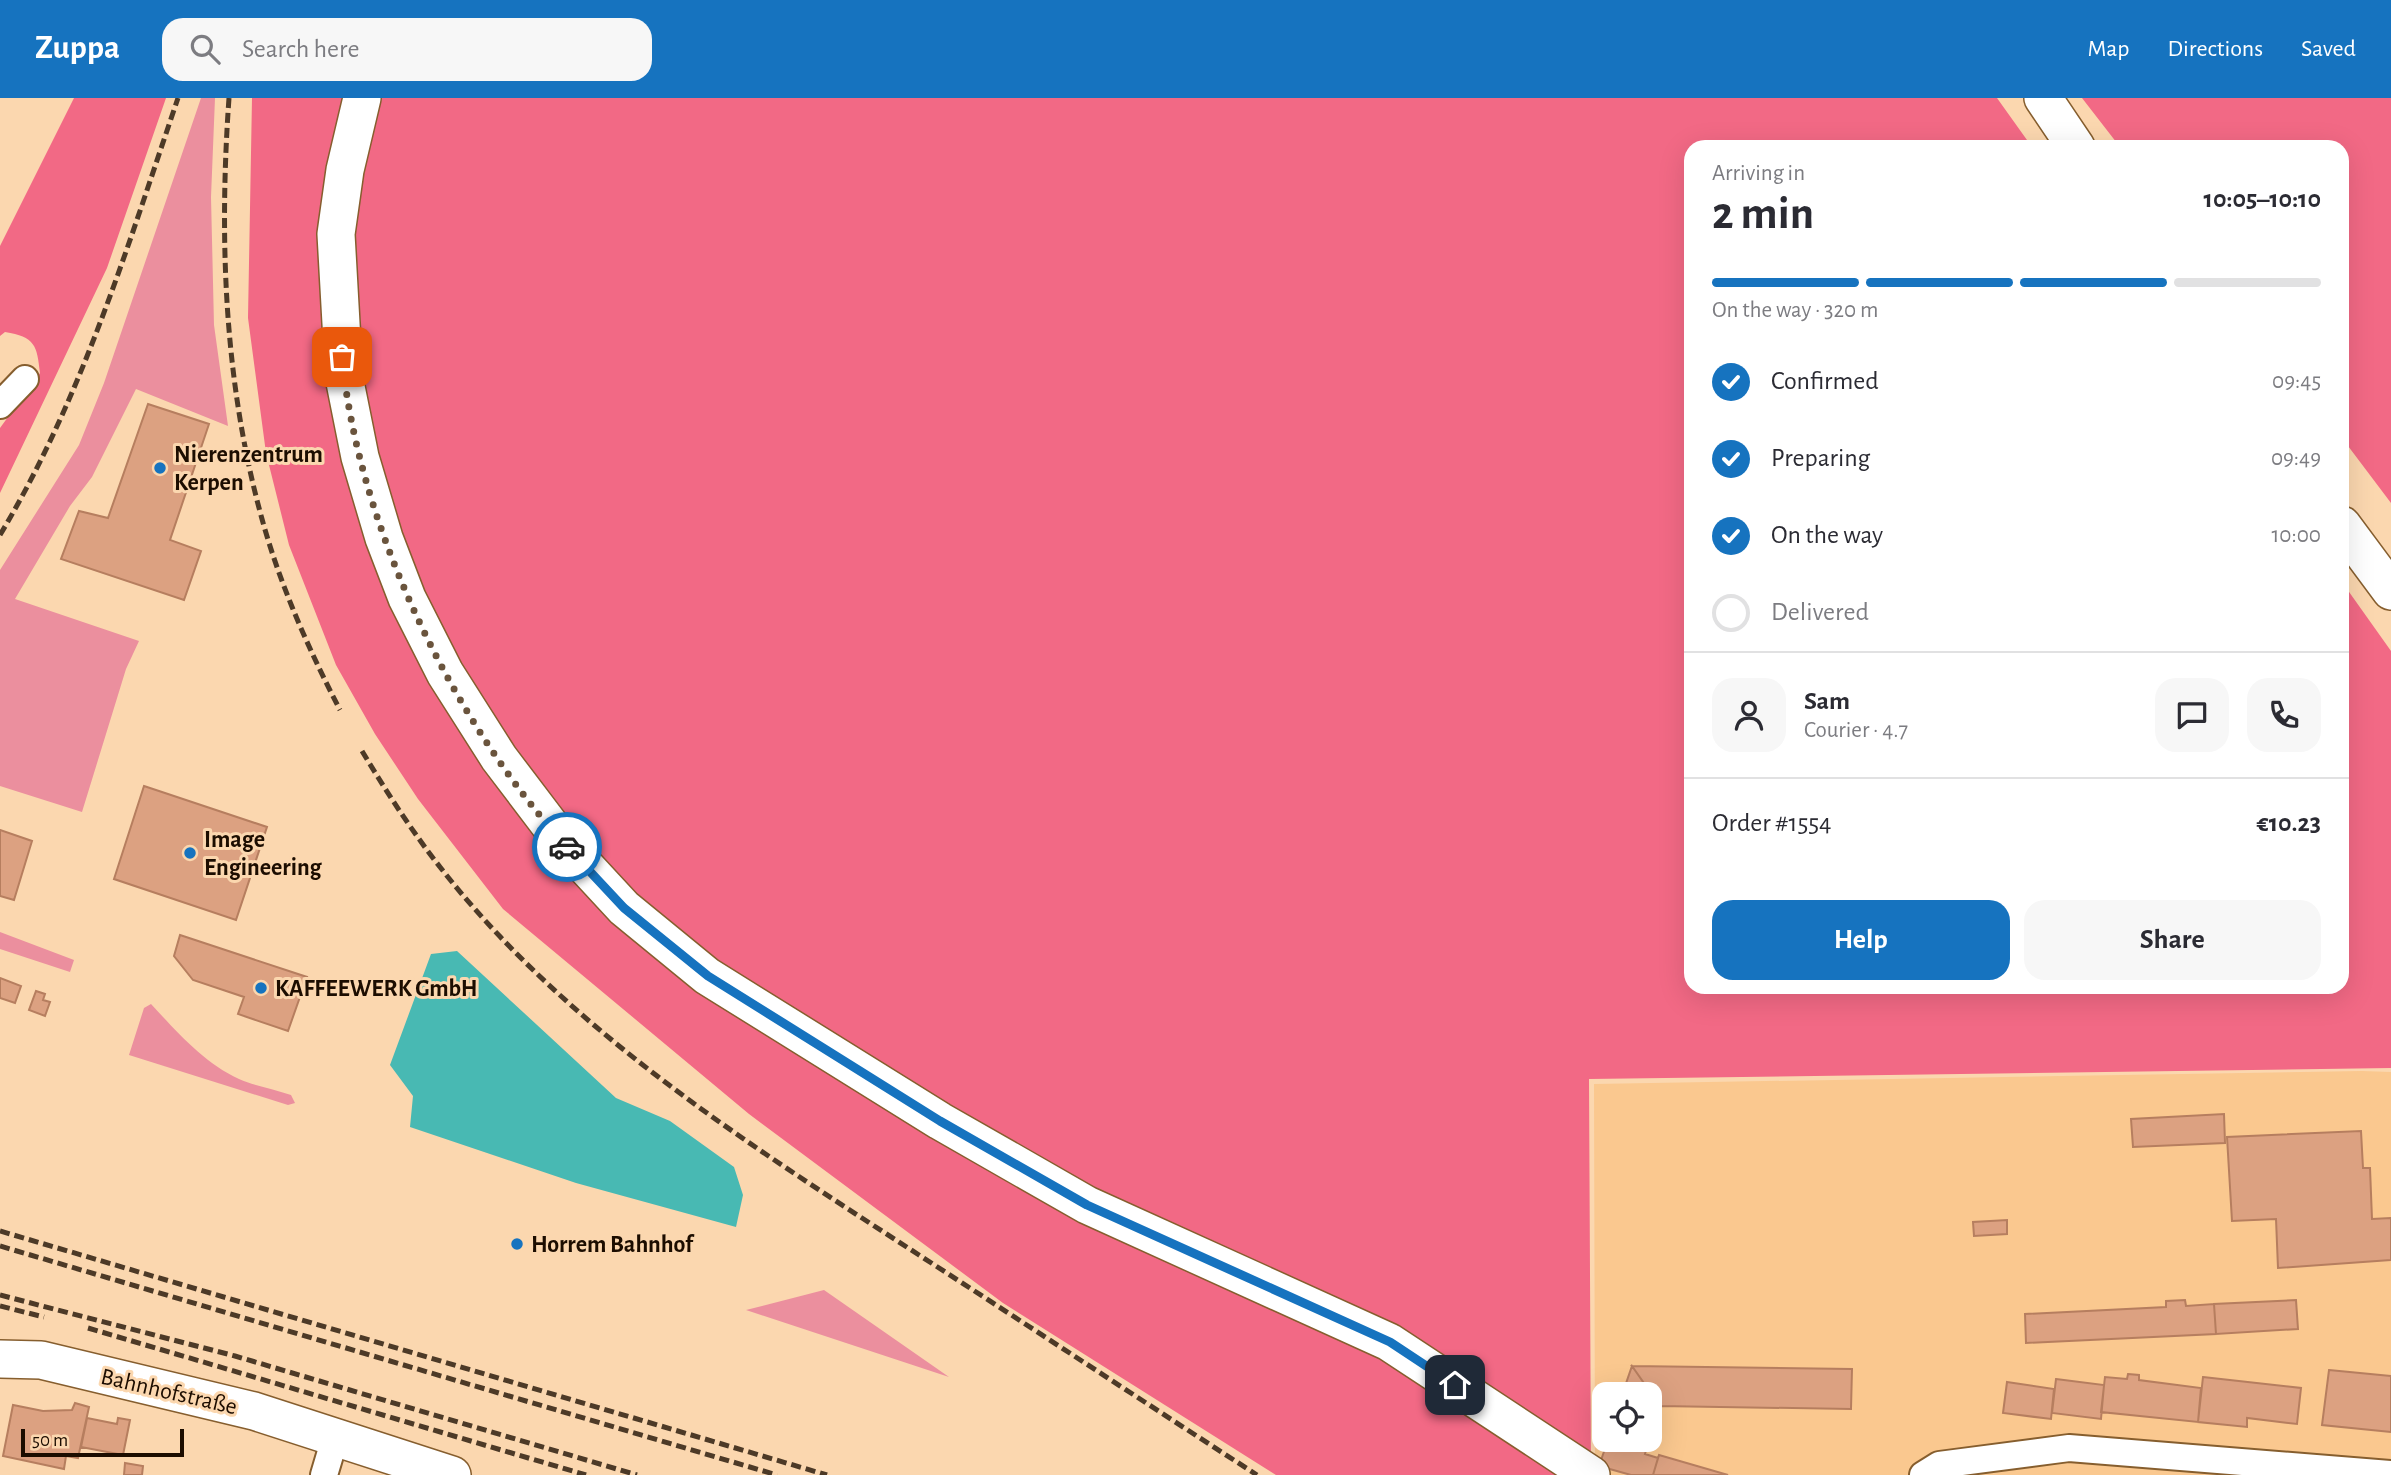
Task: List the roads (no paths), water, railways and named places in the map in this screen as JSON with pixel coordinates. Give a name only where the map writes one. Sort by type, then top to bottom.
[{"type":"street","points":[[362,98],[345,170],[336,234],[344,377],[360,457],[384,538],[407,598],[445,673],[499,758],[562,841],[624,908],[708,976],[940,1121],[1087,1205],[1390,1342],[1591,1475]]},
{"type":"street","points":[[2043,98],[2072,140]]},
{"type":"street","points":[[0,405],[25,379]]},
{"type":"street","points":[[2349,534],[2391,591]]},
{"type":"street","name":"Bahnhofstraße","points":[[0,1359],[41,1360],[254,1411],[452,1475]]},
{"type":"street","points":[[324,1475],[335,1438]]},
{"type":"street","points":[[1923,1475],[1939,1465],[2069,1448],[2391,1474]]},
{"type":"water","points":[[457,951],[616,1098],[670,1121],[734,1167],[743,1195],[736,1227],[576,1183],[410,1127],[413,1096],[390,1065],[431,954]]},
{"type":"railway","points":[[0,535],[29,483],[79,376],[121,266],[178,98]]},
{"type":"railway","points":[[229,98],[225,257],[232,363],[239,415],[249,467],[277,568],[306,641],[340,710]]},
{"type":"railway","points":[[362,751],[419,839],[490,926],[544,981],[602,1032],[663,1080],[790,1170],[1257,1475]]},
{"type":"railway","points":[[0,1231],[827,1475]]},
{"type":"railway","points":[[0,1246],[777,1475]]},
{"type":"railway","points":[[0,1295],[235,1356],[637,1475]]},
{"type":"railway","points":[[0,1306],[44,1317]]},
{"type":"railway","points":[[88,1328],[586,1475]]},
{"type":"place","name":"Nierenzentrum Kerpen","points":[[160,468]]},
{"type":"place","name":"Image Engineering","points":[[190,853]]},
{"type":"place","name":"KAFFEEWERK GmbH","points":[[261,988]]},
{"type":"place","name":"Horrem Bahnhof","points":[[517,1244]]}]
